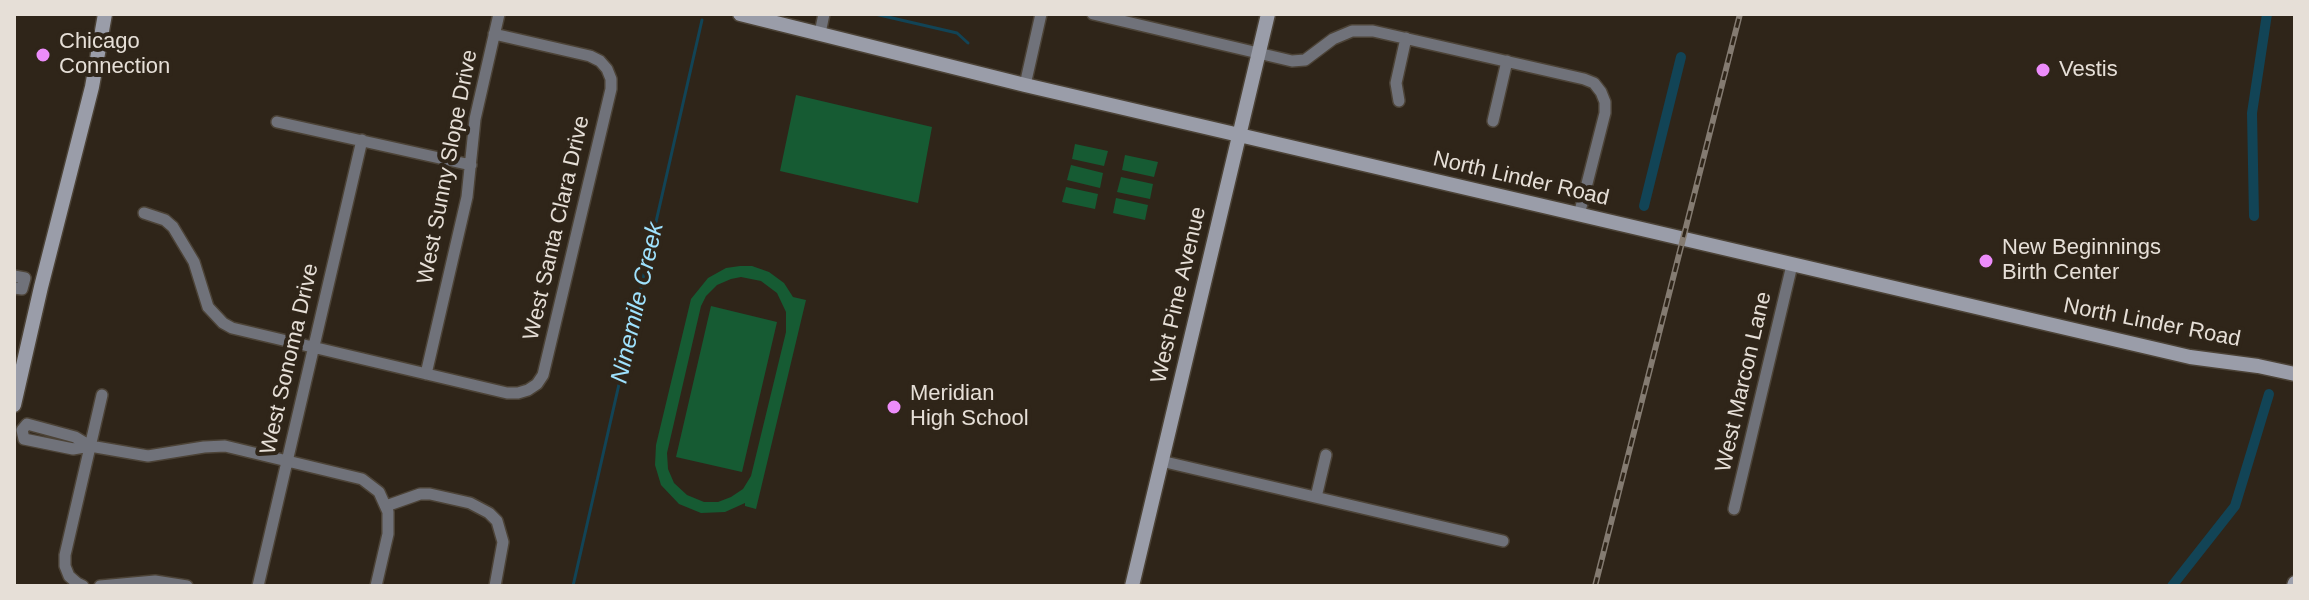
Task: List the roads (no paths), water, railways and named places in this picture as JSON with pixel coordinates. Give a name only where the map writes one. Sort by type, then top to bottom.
[{"type":"main road","points":[[14,405],[92,87],[105,14]]},
{"type":"main road","name":"North Linder Road","points":[[740,14],[1025,85],[1792,265],[2190,357],[2295,374]]},
{"type":"main road","name":"West Pine Avenue","points":[[1132,586],[1268,14]]},
{"type":"street","name":"West Sunny Slope Drive","points":[[426,374],[467,197],[475,119],[499,14]]},
{"type":"street","points":[[820,33],[824,14]]},
{"type":"street","points":[[1025,85],[1041,14]]},
{"type":"street","points":[[1093,14],[1307,65],[1333,39],[1352,31],[1373,31],[1594,83],[1605,102],[1605,113],[1579,215]]},
{"type":"street","name":"West Santa Clara Drive","points":[[426,374],[507,393],[528,390],[543,375],[611,89],[607,69],[590,56],[494,34]]},
{"type":"street","points":[[1399,101],[1396,83],[1406,38]]},
{"type":"street","points":[[1493,121],[1507,61]]},
{"type":"street","points":[[277,122],[471,165]]},
{"type":"street","name":"West Sonoma Drive","points":[[258,586],[362,140]]},
{"type":"street","points":[[144,213],[165,220],[173,227],[194,262],[208,307],[223,323],[232,328],[426,374]]},
{"type":"street","name":"West Marcon Lane","points":[[1734,509],[1792,265]]},
{"type":"street","points":[[18,282],[41,287]]},
{"type":"street","points":[[83,586],[69,576],[65,555],[102,395]]},
{"type":"street","points":[[18,429],[27,424],[75,437],[90,446],[148,456],[225,446],[362,479],[379,492],[389,523],[376,586]]},
{"type":"street","points":[[1316,497],[1326,455]]},
{"type":"street","points":[[1161,461],[1503,541]]},
{"type":"street","points":[[386,506],[420,494],[430,494],[481,507],[497,521],[503,542],[495,586]]},
{"type":"street","points":[[100,586],[155,581],[187,586]]},
{"type":"waterway","name":"Ninemile Creek","points":[[875,14],[957,33],[968,43]]},
{"type":"waterway","points":[[2254,216],[2252,113],[2267,14]]},
{"type":"waterway","name":"Ninemile Creek","points":[[573,586],[702,20]]},
{"type":"waterway","points":[[1644,206],[1681,57]]},
{"type":"waterway","points":[[2172,586],[2235,506],[2269,394]]},
{"type":"railway","points":[[1595,586],[1740,14]]},
{"type":"place","name":"Chicago Connection","points":[[43,55]]},
{"type":"place","name":"Vestis","points":[[2043,70]]},
{"type":"place","name":"New Beginnings Birth Center","points":[[1986,261]]},
{"type":"place","name":"Meridian High School","points":[[894,407]]}]
